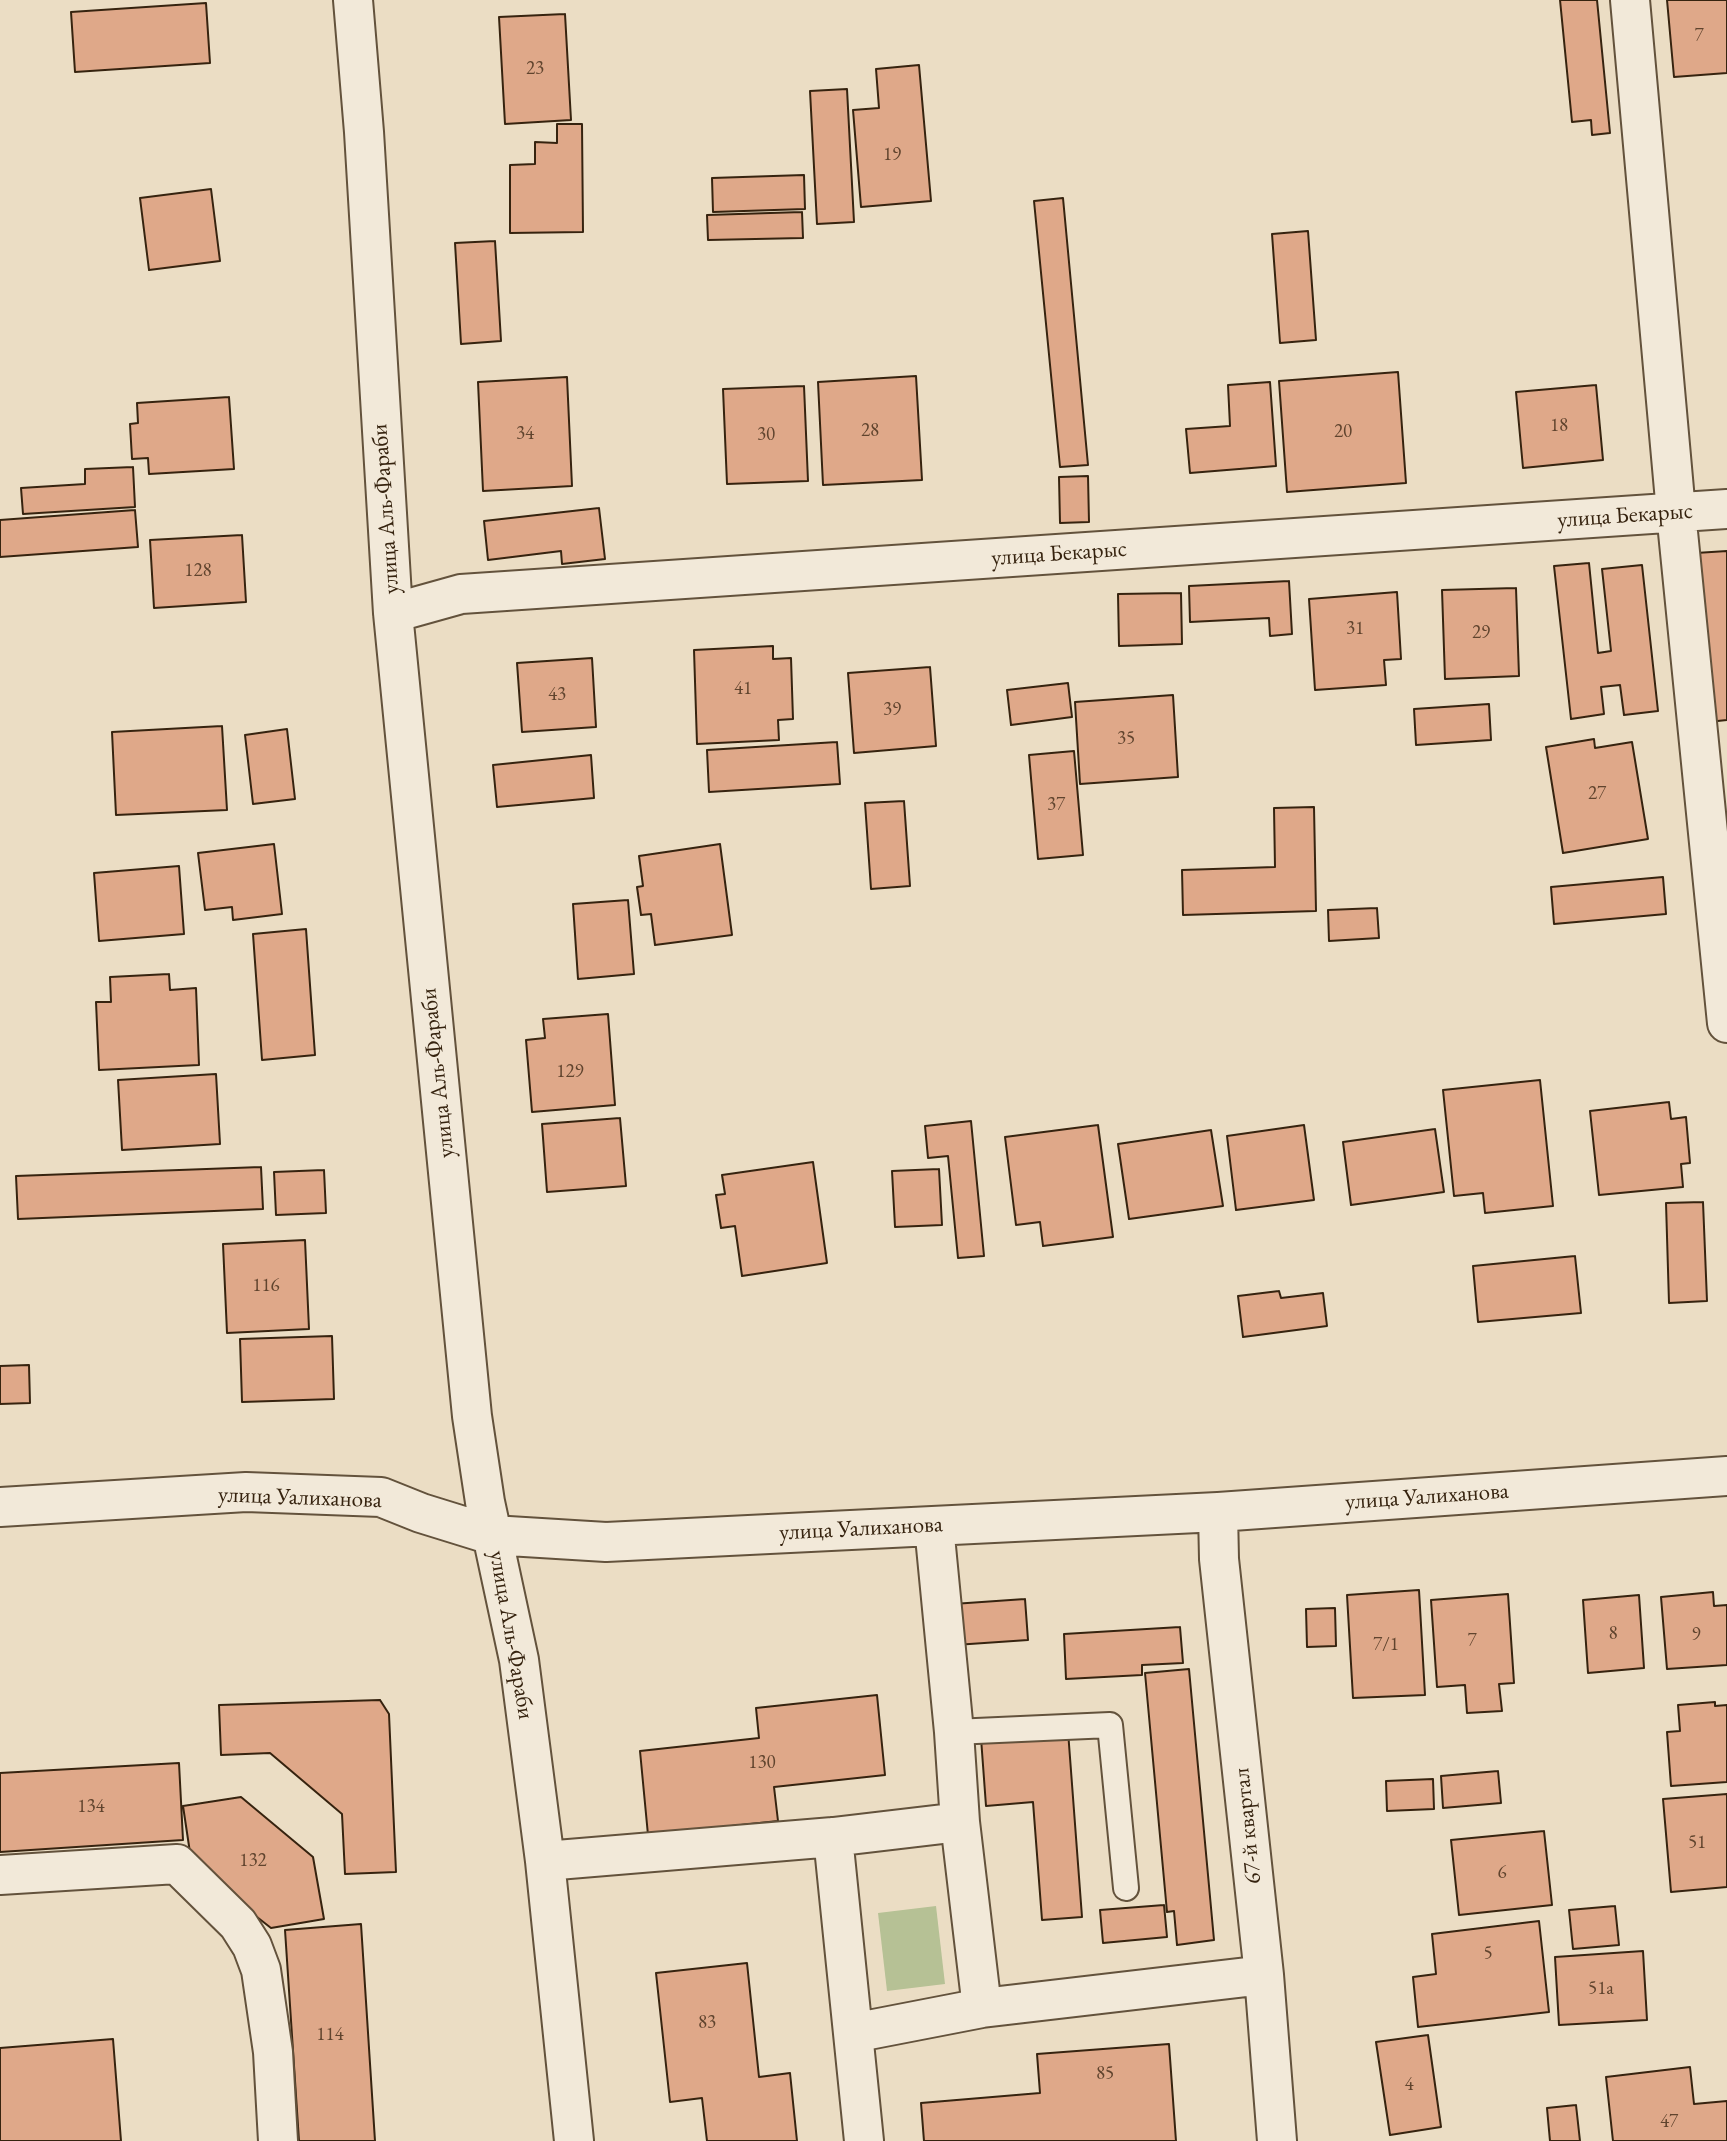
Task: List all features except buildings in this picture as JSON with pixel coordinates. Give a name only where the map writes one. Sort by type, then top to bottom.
[{"type":"street","name":"улица Аль-Фараби","points":[[352,0],[364,132],[393,612],[472,1416],[485,1502],[519,1660],[545,1861],[574,2141]]},
{"type":"street","points":[[1630,0],[1676,512],[1727,1023]]},
{"type":"street","name":"улица Бекарыс","points":[[393,612],[461,594],[1727,509]]},
{"type":"street","name":"улица Уалиханова","points":[[0,1507],[246,1492],[381,1497],[421,1513],[492,1535],[606,1542],[1218,1512],[1727,1476]]},
{"type":"street","name":"67-й квартал","points":[[1218,1512],[1219,1559],[1264,1975],[1277,2141]]},
{"type":"street","points":[[934,1526],[960,1822],[982,2008]]},
{"type":"street","points":[[545,1861],[833,1837],[960,1822]]},
{"type":"street","points":[[833,1837],[864,2141]]},
{"type":"street","points":[[0,1875],[177,1864],[238,1924],[252,1946],[261,1970],[273,2052],[278,2141]]},
{"type":"street","points":[[853,2033],[982,2008],[1264,1975]]},
{"type":"lane","points":[[954,1732],[1110,1725],[1126,1888]]},
{"type":"green space","points":[[936,1906],[945,1984],[887,1991],[878,1913]]}]
